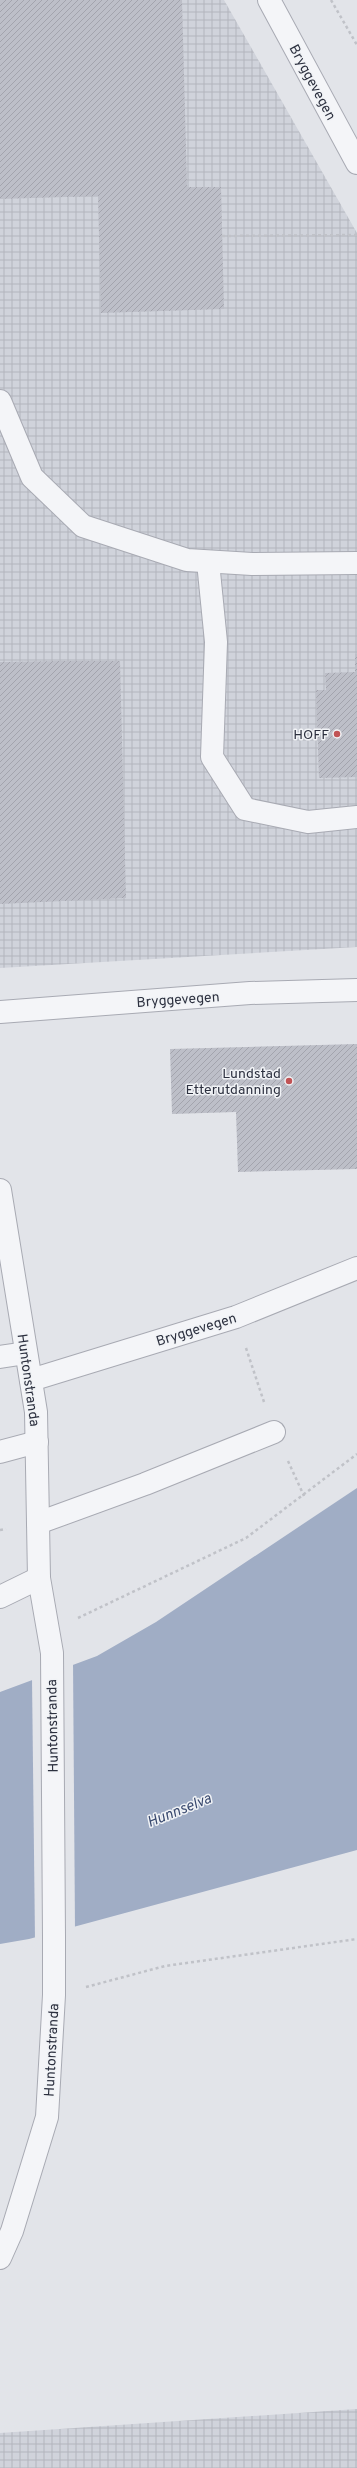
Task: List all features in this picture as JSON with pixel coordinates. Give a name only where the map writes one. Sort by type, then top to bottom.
[{"type":"street","name":"Bryggevegen","points":[[269,0],[357,163]]},
{"type":"street","points":[[0,401],[32,477],[83,526],[187,560],[208,562],[357,563]]},
{"type":"street","points":[[208,562],[216,642],[212,757],[245,809],[308,822],[357,817]]},
{"type":"street","name":"Bryggevegen","points":[[0,1012],[250,993],[357,990]]},
{"type":"street","name":"Huntonstranda","points":[[0,1190],[36,1412],[39,1578],[52,1653],[54,1936],[54,1995],[47,2117],[12,2231],[0,2258]]},
{"type":"street","name":"Bryggevegen","points":[[31,1380],[236,1317],[357,1268]]},
{"type":"street","points":[[0,1357],[26,1352]]},
{"type":"street","points":[[38,1523],[145,1484],[274,1432]]},
{"type":"street","points":[[0,1452],[36,1442]]},
{"type":"street","points":[[0,1597],[39,1578]]},
{"type":"path","points":[[331,0],[357,45]]},
{"type":"path","points":[[222,236],[357,235]]},
{"type":"path","points":[[49,1631],[246,1538],[357,1454]]},
{"type":"path","points":[[54,1995],[164,1966],[356,1938]]},
{"type":"shaded area","points":[[0,0],[224,0],[357,233],[357,947],[0,968]]},
{"type":"shaded area","points":[[357,2409],[357,2468],[0,2468],[0,2433]]},
{"type":"water","name":"Hunnselva","points":[[357,1488],[357,1850],[29,1939],[0,1944],[0,1692],[97,1656],[156,1622]]},
{"type":"pier","points":[[73,1663],[75,1929],[35,1939],[32,1678]]},
{"type":"building","points":[[0,0],[182,0],[187,187],[221,187],[224,309],[101,313],[98,196],[0,199]]},
{"type":"building","name":"HOFF","points":[[355,654],[357,654],[357,777],[319,778],[316,690],[326,690],[325,673],[355,672]]},
{"type":"building","points":[[120,661],[126,898],[0,904],[0,662]]},
{"type":"building","points":[[357,1044],[357,1169],[238,1172],[236,1112],[172,1114],[170,1049]]},
{"type":"place","name":"HOFF","points":[[337,734]]},
{"type":"place","name":"Lundstad Etterutdanning","points":[[289,1081]]}]
